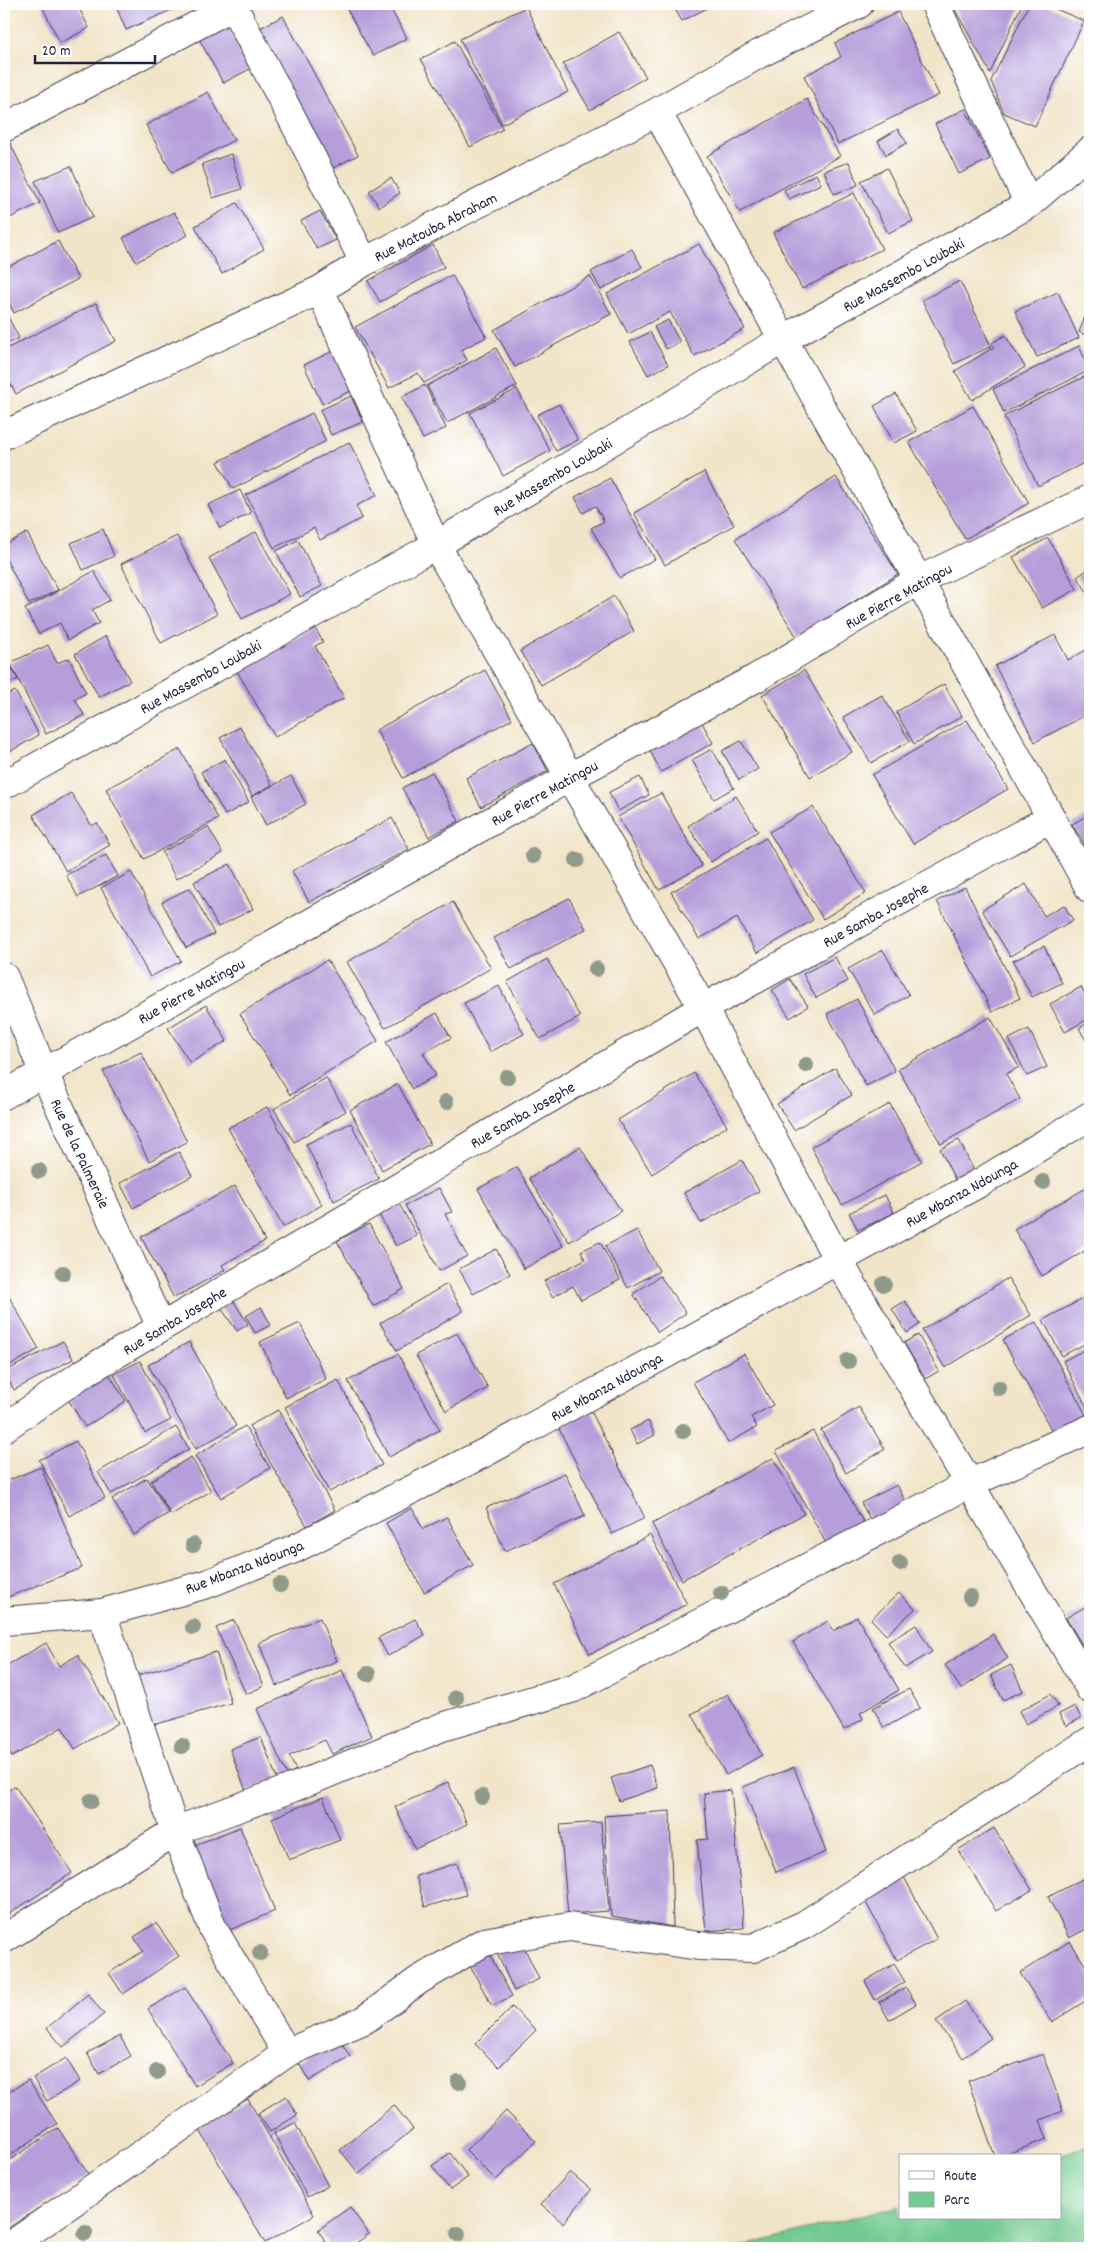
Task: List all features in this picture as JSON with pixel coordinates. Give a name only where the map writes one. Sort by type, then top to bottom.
[{"type":"street","points":[[4,128],[234,4],[364,262]]},
{"type":"street","name":"Rue Matouba Abraham","points":[[4,435],[320,290],[364,262],[657,112],[759,54],[859,4]]},
{"type":"street","points":[[935,4],[1029,204]]},
{"type":"street","points":[[657,112],[782,340],[919,580],[1090,890]]},
{"type":"street","name":"Rue Massembo Loubaki","points":[[4,785],[436,544],[782,340],[1029,204],[1090,151]]},
{"type":"street","points":[[320,290],[436,544],[572,776],[703,1008],[838,1260],[1090,1689]]},
{"type":"street","name":"Rue Pierre Matingou","points":[[4,1095],[572,776],[756,678],[919,580],[1090,499]]},
{"type":"street","name":"Rue Samba Josephe","points":[[4,1428],[82,1374],[703,1008],[1051,818]]},
{"type":"street","name":"Rue de la Palmeraie","points":[[4,977],[44,1073],[161,1327]]},
{"type":"street","name":"Rue Mbanza Ndounga","points":[[4,1621],[102,1614],[207,1584],[294,1549],[486,1452],[983,1181],[1090,1116]]},
{"type":"street","points":[[4,1938],[175,1831],[292,1788],[442,1727],[574,1688],[970,1483],[1090,1429]]},
{"type":"street","points":[[102,1614],[175,1831],[213,1929],[287,2053]]},
{"type":"street","points":[[7,2248],[287,2053],[364,2020],[419,1980],[484,1942],[569,1927],[699,1946],[753,1948],[804,1925],[1090,1740]]},
{"type":"green space","points":[[1090,2144],[1090,2248],[736,2248],[899,2206],[899,2220],[1062,2220],[1062,2154]]},
{"type":"building","points":[[41,4],[77,4],[89,28],[60,43]]},
{"type":"building","points":[[115,4],[185,4],[126,30]]},
{"type":"building","points":[[344,4],[388,4],[407,38],[373,56]]},
{"type":"building","points":[[672,4],[715,4],[682,21]]},
{"type":"building","points":[[952,4],[1022,4],[990,73]]},
{"type":"building","points":[[1029,4],[1044,4],[1084,21],[1035,126],[1004,113],[991,81]]},
{"type":"building","points":[[526,7],[568,92],[502,124],[460,39]]},
{"type":"building","points":[[898,12],[939,95],[838,144],[804,76],[841,57],[835,43]]},
{"type":"building","points":[[283,16],[358,155],[331,169],[256,30]]},
{"type":"building","points":[[224,20],[250,69],[223,83],[197,35]]},
{"type":"building","points":[[619,32],[646,77],[590,110],[563,64]]},
{"type":"building","points":[[455,41],[503,129],[470,147],[421,59]]},
{"type":"building","points":[[208,92],[234,140],[172,173],[146,125]]},
{"type":"building","points":[[807,99],[840,156],[740,212],[707,156]]},
{"type":"building","points":[[965,109],[990,159],[959,174],[935,124]]},
{"type":"building","points":[[898,129],[907,143],[886,155],[878,141]]},
{"type":"building","points":[[9,141],[40,203],[4,221],[4,143]]},
{"type":"building","points":[[231,154],[242,189],[213,198],[202,164]]},
{"type":"building","points":[[849,162],[858,185],[834,194],[824,171]]},
{"type":"building","points":[[71,166],[93,217],[58,233],[35,181]]},
{"type":"building","points":[[887,168],[913,221],[888,233],[861,181]]},
{"type":"building","points":[[816,174],[821,184],[789,199],[784,190]]},
{"type":"building","points":[[391,178],[400,193],[379,207],[369,191]]},
{"type":"building","points":[[854,193],[882,249],[802,289],[773,233]]},
{"type":"building","points":[[237,203],[264,249],[222,274],[195,226]]},
{"type":"building","points":[[320,211],[336,240],[317,249],[301,221]]},
{"type":"building","points":[[174,212],[188,235],[136,262],[123,238]]},
{"type":"building","points":[[58,241],[78,279],[14,313],[4,293],[4,269]]},
{"type":"building","points":[[699,244],[745,329],[694,356],[670,312],[628,334],[607,294]]},
{"type":"building","points":[[433,245],[444,267],[380,302],[368,281]]},
{"type":"building","points":[[632,249],[642,267],[601,290],[591,272]]},
{"type":"building","points":[[452,275],[486,337],[461,350],[467,360],[424,383],[418,373],[389,388],[355,327]]},
{"type":"building","points":[[590,276],[611,314],[515,367],[494,330]]},
{"type":"building","points":[[960,281],[991,346],[954,364],[922,300]]},
{"type":"building","points":[[1058,292],[1079,338],[1037,357],[1015,311]]},
{"type":"building","points":[[96,303],[116,341],[16,394],[4,371],[4,350]]},
{"type":"building","points":[[1090,304],[1090,337],[1079,332]]},
{"type":"building","points":[[4,309],[19,338],[4,346]]},
{"type":"building","points":[[668,320],[680,342],[666,349],[654,327]]},
{"type":"building","points":[[650,332],[668,365],[648,375],[630,342]]},
{"type":"building","points":[[1005,335],[1025,367],[972,400],[955,371],[994,347],[992,343]]},
{"type":"building","points":[[1079,346],[1090,370],[1004,413],[993,389]]},
{"type":"building","points":[[496,348],[517,386],[447,423],[427,386]]},
{"type":"building","points":[[333,351],[351,391],[322,404],[304,365]]},
{"type":"building","points":[[1090,374],[1090,460],[1038,486],[1004,416]]},
{"type":"building","points":[[425,385],[446,428],[423,439],[402,397]]},
{"type":"building","points":[[517,389],[550,451],[503,476],[470,413]]},
{"type":"building","points":[[896,394],[917,431],[894,443],[874,406]]},
{"type":"building","points":[[351,396],[363,422],[331,435],[320,410]]},
{"type":"building","points":[[559,404],[578,440],[556,451],[537,415]]},
{"type":"building","points":[[973,406],[1029,503],[965,539],[909,442]]},
{"type":"building","points":[[312,413],[326,441],[233,489],[218,462]]},
{"type":"building","points":[[349,442],[377,495],[356,506],[362,518],[320,540],[314,528],[274,548],[246,495]]},
{"type":"building","points":[[704,472],[734,525],[665,565],[634,513]]},
{"type":"building","points":[[836,477],[898,574],[797,637],[735,539]]},
{"type":"building","points":[[610,478],[655,559],[620,578],[591,528],[604,521],[595,506],[583,513],[575,497]]},
{"type":"building","points":[[240,490],[251,513],[220,528],[208,505]]},
{"type":"building","points":[[103,529],[114,556],[83,570],[71,543]]},
{"type":"building","points":[[256,532],[290,594],[242,619],[209,558]]},
{"type":"building","points":[[27,533],[58,590],[29,604],[4,555],[4,545]]},
{"type":"building","points":[[177,536],[217,614],[161,643],[121,564]]},
{"type":"building","points":[[1048,538],[1077,589],[1042,608],[1013,557]]},
{"type":"building","points":[[298,540],[322,586],[300,597],[276,551]]},
{"type":"building","points":[[1090,568],[1090,596],[1077,577]]},
{"type":"building","points":[[94,571],[110,600],[92,610],[99,623],[68,640],[60,623],[39,634],[25,609]]},
{"type":"building","points":[[614,596],[634,631],[541,685],[520,651]]},
{"type":"building","points":[[315,628],[323,642],[315,646],[344,698],[275,737],[237,671]]},
{"type":"building","points":[[1055,635],[1068,660],[1090,648],[1090,713],[1035,742],[995,666]]},
{"type":"building","points":[[106,636],[130,681],[99,697],[75,654]]},
{"type":"building","points":[[48,645],[57,663],[69,658],[86,693],[75,699],[84,715],[46,734],[10,663]]},
{"type":"building","points":[[4,655],[18,679],[4,687]]},
{"type":"building","points":[[485,670],[512,719],[403,778],[376,730]]},
{"type":"building","points":[[804,670],[852,752],[810,777],[762,695]]},
{"type":"building","points":[[944,684],[962,716],[914,744],[896,712]]},
{"type":"building","points":[[15,691],[39,735],[4,755],[4,697]]},
{"type":"building","points":[[882,695],[910,741],[871,763],[843,717]]},
{"type":"building","points":[[699,717],[713,743],[661,772],[647,745]]},
{"type":"building","points":[[967,720],[1008,789],[913,844],[872,775]]},
{"type":"building","points":[[240,727],[272,785],[252,796],[220,738]]},
{"type":"building","points":[[741,741],[758,769],[739,780],[722,751]]},
{"type":"building","points":[[533,743],[548,771],[481,807],[466,778]]},
{"type":"building","points":[[180,749],[218,819],[144,859],[106,789]]},
{"type":"building","points":[[712,749],[734,788],[714,799],[692,760]]},
{"type":"building","points":[[225,759],[249,802],[225,815],[201,772]]},
{"type":"building","points":[[432,772],[459,821],[429,837],[402,788]]},
{"type":"building","points":[[291,776],[306,804],[266,825],[251,797]]},
{"type":"building","points":[[640,777],[649,795],[618,811],[609,792]]},
{"type":"building","points":[[71,793],[92,826],[97,823],[110,845],[66,871],[33,815]]},
{"type":"building","points":[[661,793],[702,866],[659,890],[618,817]]},
{"type":"building","points":[[736,796],[758,831],[711,862],[688,826]]},
{"type":"building","points":[[813,807],[866,893],[823,919],[769,832]]},
{"type":"building","points":[[1090,814],[1090,842],[1085,845],[1072,824]]},
{"type":"building","points":[[392,818],[409,849],[309,902],[292,871]]},
{"type":"building","points":[[208,827],[223,853],[176,879],[162,852]]},
{"type":"building","points":[[766,838],[813,920],[757,953],[737,918],[699,939],[671,892]]},
{"type":"building","points":[[106,855],[118,876],[78,897],[66,875]]},
{"type":"building","points":[[230,864],[253,909],[218,927],[194,882]]},
{"type":"building","points":[[131,872],[181,961],[150,977],[101,888]]},
{"type":"building","points":[[1026,884],[1044,916],[1064,905],[1073,920],[1010,956],[982,910]]},
{"type":"building","points":[[965,887],[1020,998],[992,1012],[937,901]]},
{"type":"building","points":[[190,888],[214,934],[186,948],[162,902]]},
{"type":"building","points":[[569,898],[586,929],[511,969],[494,938]]},
{"type":"building","points":[[453,902],[491,968],[385,1028],[347,962]]},
{"type":"building","points":[[1044,946],[1062,983],[1032,997],[1013,961]]},
{"type":"building","points":[[883,950],[909,995],[875,1015],[848,969]]},
{"type":"building","points":[[835,957],[848,981],[816,998],[803,974]]},
{"type":"building","points":[[547,959],[580,1017],[540,1039],[507,982]]},
{"type":"building","points":[[327,960],[378,1041],[290,1095],[240,1014]]},
{"type":"building","points":[[790,979],[808,1006],[790,1018],[772,990]]},
{"type":"building","points":[[499,986],[524,1034],[490,1052],[464,1003]]},
{"type":"building","points":[[1081,987],[1090,1004],[1090,1018],[1065,1032],[1050,1004]]},
{"type":"building","points":[[857,999],[895,1071],[866,1086],[827,1014]]},
{"type":"building","points":[[206,1005],[227,1041],[190,1063],[168,1028]]},
{"type":"building","points":[[437,1013],[451,1038],[423,1053],[436,1075],[412,1089],[386,1042]]},
{"type":"building","points":[[990,1017],[1019,1067],[1006,1074],[1020,1099],[941,1144],[898,1069]]},
{"type":"building","points":[[1090,1022],[1090,1045],[1089,1046],[1079,1028]]},
{"type":"building","points":[[1029,1029],[1047,1067],[1027,1076],[1009,1039]]},
{"type":"building","points":[[141,1052],[187,1142],[149,1161],[103,1071]]},
{"type":"building","points":[[835,1068],[852,1095],[794,1130],[777,1104]]},
{"type":"building","points":[[694,1073],[727,1126],[652,1174],[618,1120]]},
{"type":"building","points":[[326,1078],[346,1111],[294,1142],[274,1109]]},
{"type":"building","points":[[398,1084],[430,1144],[382,1170],[350,1110]]},
{"type":"building","points":[[890,1104],[922,1161],[842,1205],[811,1147]]},
{"type":"building","points":[[267,1107],[322,1205],[283,1227],[228,1128]]},
{"type":"building","points":[[351,1123],[379,1179],[334,1201],[306,1144]]},
{"type":"building","points":[[959,1140],[974,1171],[955,1180],[940,1149]]},
{"type":"building","points":[[580,1147],[621,1211],[569,1242],[529,1178]]},
{"type":"building","points":[[179,1152],[192,1176],[133,1208],[120,1183]]},
{"type":"building","points":[[742,1160],[759,1191],[701,1223],[684,1193]]},
{"type":"building","points":[[517,1167],[563,1246],[524,1269],[478,1189]]},
{"type":"building","points":[[235,1186],[265,1241],[222,1265],[225,1270],[174,1298],[141,1237]]},
{"type":"building","points":[[1088,1187],[1090,1190],[1090,1248],[1042,1276],[1014,1229]]},
{"type":"building","points":[[439,1188],[452,1212],[445,1214],[467,1256],[439,1271],[405,1205]]},
{"type":"building","points":[[885,1195],[894,1213],[858,1230],[849,1213]]},
{"type":"building","points":[[397,1200],[417,1236],[396,1246],[377,1211]]},
{"type":"building","points":[[369,1224],[404,1289],[373,1306],[337,1241]]},
{"type":"building","points":[[637,1230],[659,1271],[628,1288],[605,1246]]},
{"type":"building","points":[[600,1242],[620,1280],[581,1300],[573,1286],[552,1297],[544,1281],[585,1259],[581,1251]]},
{"type":"building","points":[[496,1249],[510,1274],[473,1294],[459,1269]]},
{"type":"building","points":[[660,1276],[686,1313],[658,1332],[633,1294]]},
{"type":"building","points":[[1008,1278],[1031,1315],[945,1368],[922,1330]]},
{"type":"building","points":[[447,1284],[463,1311],[397,1351],[380,1323]]},
{"type":"building","points":[[4,1288],[39,1349],[4,1369]]},
{"type":"building","points":[[1090,1295],[1090,1341],[1062,1356],[1043,1320]]},
{"type":"building","points":[[233,1300],[248,1324],[237,1331],[221,1308]]},
{"type":"building","points":[[905,1301],[920,1324],[907,1333],[892,1309]]},
{"type":"building","points":[[261,1307],[271,1325],[255,1333],[246,1316]]},
{"type":"building","points":[[1036,1322],[1086,1415],[1053,1433],[1003,1340]]},
{"type":"building","points":[[300,1323],[326,1379],[286,1398],[260,1342]]},
{"type":"building","points":[[457,1333],[488,1388],[446,1411],[416,1355]]},
{"type":"building","points":[[918,1335],[939,1371],[925,1379],[904,1343]]},
{"type":"building","points":[[63,1341],[73,1359],[14,1390],[4,1372]]},
{"type":"building","points":[[189,1342],[236,1426],[196,1449],[148,1365]]},
{"type":"building","points":[[1090,1347],[1090,1413],[1063,1361]]},
{"type":"building","points":[[398,1354],[440,1430],[389,1457],[348,1381]]},
{"type":"building","points":[[744,1354],[773,1405],[751,1417],[757,1427],[728,1443],[693,1382]]},
{"type":"building","points":[[140,1361],[171,1420],[145,1433],[114,1374]]},
{"type":"building","points":[[109,1374],[126,1401],[85,1427],[68,1399]]},
{"type":"building","points":[[4,1379],[10,1388],[4,1392]]},
{"type":"building","points":[[338,1380],[382,1465],[329,1492],[285,1407]]},
{"type":"building","points":[[859,1407],[885,1449],[846,1473],[821,1430]]},
{"type":"building","points":[[278,1410],[335,1510],[307,1526],[249,1426]]},
{"type":"building","points":[[591,1411],[645,1518],[612,1534],[558,1427]]},
{"type":"building","points":[[648,1421],[655,1435],[637,1444],[630,1430]]},
{"type":"building","points":[[245,1426],[270,1468],[221,1498],[195,1456]]},
{"type":"building","points":[[176,1427],[189,1449],[111,1494],[98,1472]]},
{"type":"building","points":[[813,1431],[866,1527],[828,1547],[776,1451]]},
{"type":"building","points":[[76,1441],[105,1498],[69,1516],[39,1460]]},
{"type":"building","points":[[191,1457],[211,1491],[171,1515],[151,1481]]},
{"type":"building","points":[[773,1458],[804,1514],[682,1580],[652,1524]]},
{"type":"building","points":[[41,1467],[82,1568],[8,1597],[4,1585],[4,1482]]},
{"type":"building","points":[[565,1473],[585,1516],[505,1551],[486,1508]]},
{"type":"building","points":[[147,1478],[169,1513],[134,1535],[112,1499]]},
{"type":"building","points":[[897,1485],[908,1506],[873,1524],[861,1503]]},
{"type":"building","points":[[412,1508],[423,1529],[447,1517],[473,1565],[424,1592],[386,1523]]},
{"type":"building","points":[[650,1535],[687,1604],[590,1654],[554,1584]]},
{"type":"building","points":[[899,1593],[915,1609],[886,1635],[871,1619]]},
{"type":"building","points":[[1090,1604],[1090,1658],[1066,1618]]},
{"type":"building","points":[[857,1617],[899,1690],[860,1713],[863,1719],[844,1730],[793,1642],[828,1621],[833,1631]]},
{"type":"building","points":[[320,1618],[337,1661],[276,1686],[259,1643]]},
{"type":"building","points":[[415,1619],[425,1635],[388,1656],[378,1638]]},
{"type":"building","points":[[234,1620],[264,1686],[246,1694],[216,1628]]},
{"type":"building","points":[[916,1625],[932,1652],[905,1668],[888,1642]]},
{"type":"building","points":[[993,1634],[1008,1658],[961,1689],[945,1665]]},
{"type":"building","points":[[46,1643],[59,1666],[78,1655],[118,1723],[75,1749],[62,1727],[12,1757],[4,1743],[4,1667]]},
{"type":"building","points":[[216,1652],[231,1703],[150,1726],[135,1676]]},
{"type":"building","points":[[1011,1665],[1023,1691],[1003,1700],[991,1675]]},
{"type":"building","points":[[342,1670],[372,1736],[332,1754],[325,1740],[289,1756],[296,1770],[287,1775],[257,1709]]},
{"type":"building","points":[[909,1689],[920,1708],[884,1728],[873,1708]]},
{"type":"building","points":[[728,1694],[762,1755],[726,1775],[692,1714]]},
{"type":"building","points":[[1051,1694],[1058,1706],[1026,1724],[1019,1711]]},
{"type":"building","points":[[1075,1706],[1081,1718],[1066,1726],[1059,1714]]},
{"type":"building","points":[[261,1737],[277,1779],[246,1791],[230,1749]]},
{"type":"building","points":[[650,1765],[658,1788],[619,1801],[611,1778]]},
{"type":"building","points":[[794,1767],[826,1852],[776,1872],[743,1787]]},
{"type":"building","points":[[448,1782],[467,1824],[415,1849],[395,1807]]},
{"type":"building","points":[[15,1786],[72,1873],[4,1917],[4,1793]]},
{"type":"building","points":[[731,1790],[744,1928],[706,1931],[697,1840],[708,1839],[704,1793]]},
{"type":"building","points":[[323,1797],[340,1840],[289,1860],[272,1818]]},
{"type":"building","points":[[670,1811],[673,1927],[611,1916],[604,1816]]},
{"type":"building","points":[[601,1822],[609,1911],[568,1914],[560,1825]]},
{"type":"building","points":[[240,1827],[275,1911],[220,1934],[185,1849]]},
{"type":"building","points":[[994,1828],[1032,1890],[996,1911],[958,1850]]},
{"type":"building","points":[[457,1863],[466,1895],[425,1907],[416,1876]]},
{"type":"building","points":[[1090,1875],[1090,1927],[1069,1938],[1048,1897]]},
{"type":"building","points":[[904,1877],[937,1939],[897,1960],[864,1899]]},
{"type":"building","points":[[156,1923],[179,1956],[123,1994],[109,1973],[143,1951],[134,1937]]},
{"type":"building","points":[[520,1938],[539,1979],[514,1991],[495,1949]]},
{"type":"building","points":[[1070,1941],[1090,1973],[1090,1998],[1052,2022],[1020,1973]]},
{"type":"building","points":[[485,1946],[512,1996],[492,2006],[465,1957]]},
{"type":"building","points":[[894,1964],[905,1982],[875,2000],[865,1981]]},
{"type":"building","points":[[185,1987],[233,2063],[195,2086],[148,2009]]},
{"type":"building","points":[[906,1988],[916,2004],[889,2020],[879,2002]]},
{"type":"building","points":[[88,1994],[104,2014],[63,2047],[47,2028]]},
{"type":"building","points":[[965,2001],[991,2038],[963,2058],[936,2021]]},
{"type":"building","points":[[512,2007],[536,2030],[499,2067],[475,2044]]},
{"type":"building","points":[[120,2036],[131,2056],[99,2074],[87,2053]]},
{"type":"building","points":[[340,2040],[350,2057],[309,2081],[299,2063]]},
{"type":"building","points":[[1043,2054],[1063,2111],[1040,2120],[1047,2139],[1007,2154],[994,2154],[968,2081]]},
{"type":"building","points":[[66,2058],[80,2081],[47,2101],[33,2078]]},
{"type":"building","points":[[28,2080],[57,2124],[4,2159],[4,2095]]},
{"type":"building","points":[[286,2096],[297,2115],[270,2132],[258,2113]]},
{"type":"building","points":[[248,2099],[314,2215],[265,2243],[198,2127]]},
{"type":"building","points":[[394,2105],[413,2129],[359,2174],[340,2150]]},
{"type":"building","points":[[506,2111],[536,2141],[496,2180],[466,2150]]},
{"type":"building","points":[[295,2123],[328,2186],[307,2197],[274,2133]]},
{"type":"building","points":[[58,2128],[89,2175],[4,2231],[4,2164]]},
{"type":"building","points":[[450,2153],[468,2177],[450,2190],[432,2166]]},
{"type":"building","points":[[570,2172],[591,2190],[563,2223],[541,2204]]},
{"type":"building","points":[[350,2207],[369,2234],[349,2248],[330,2248],[318,2230]]}]
